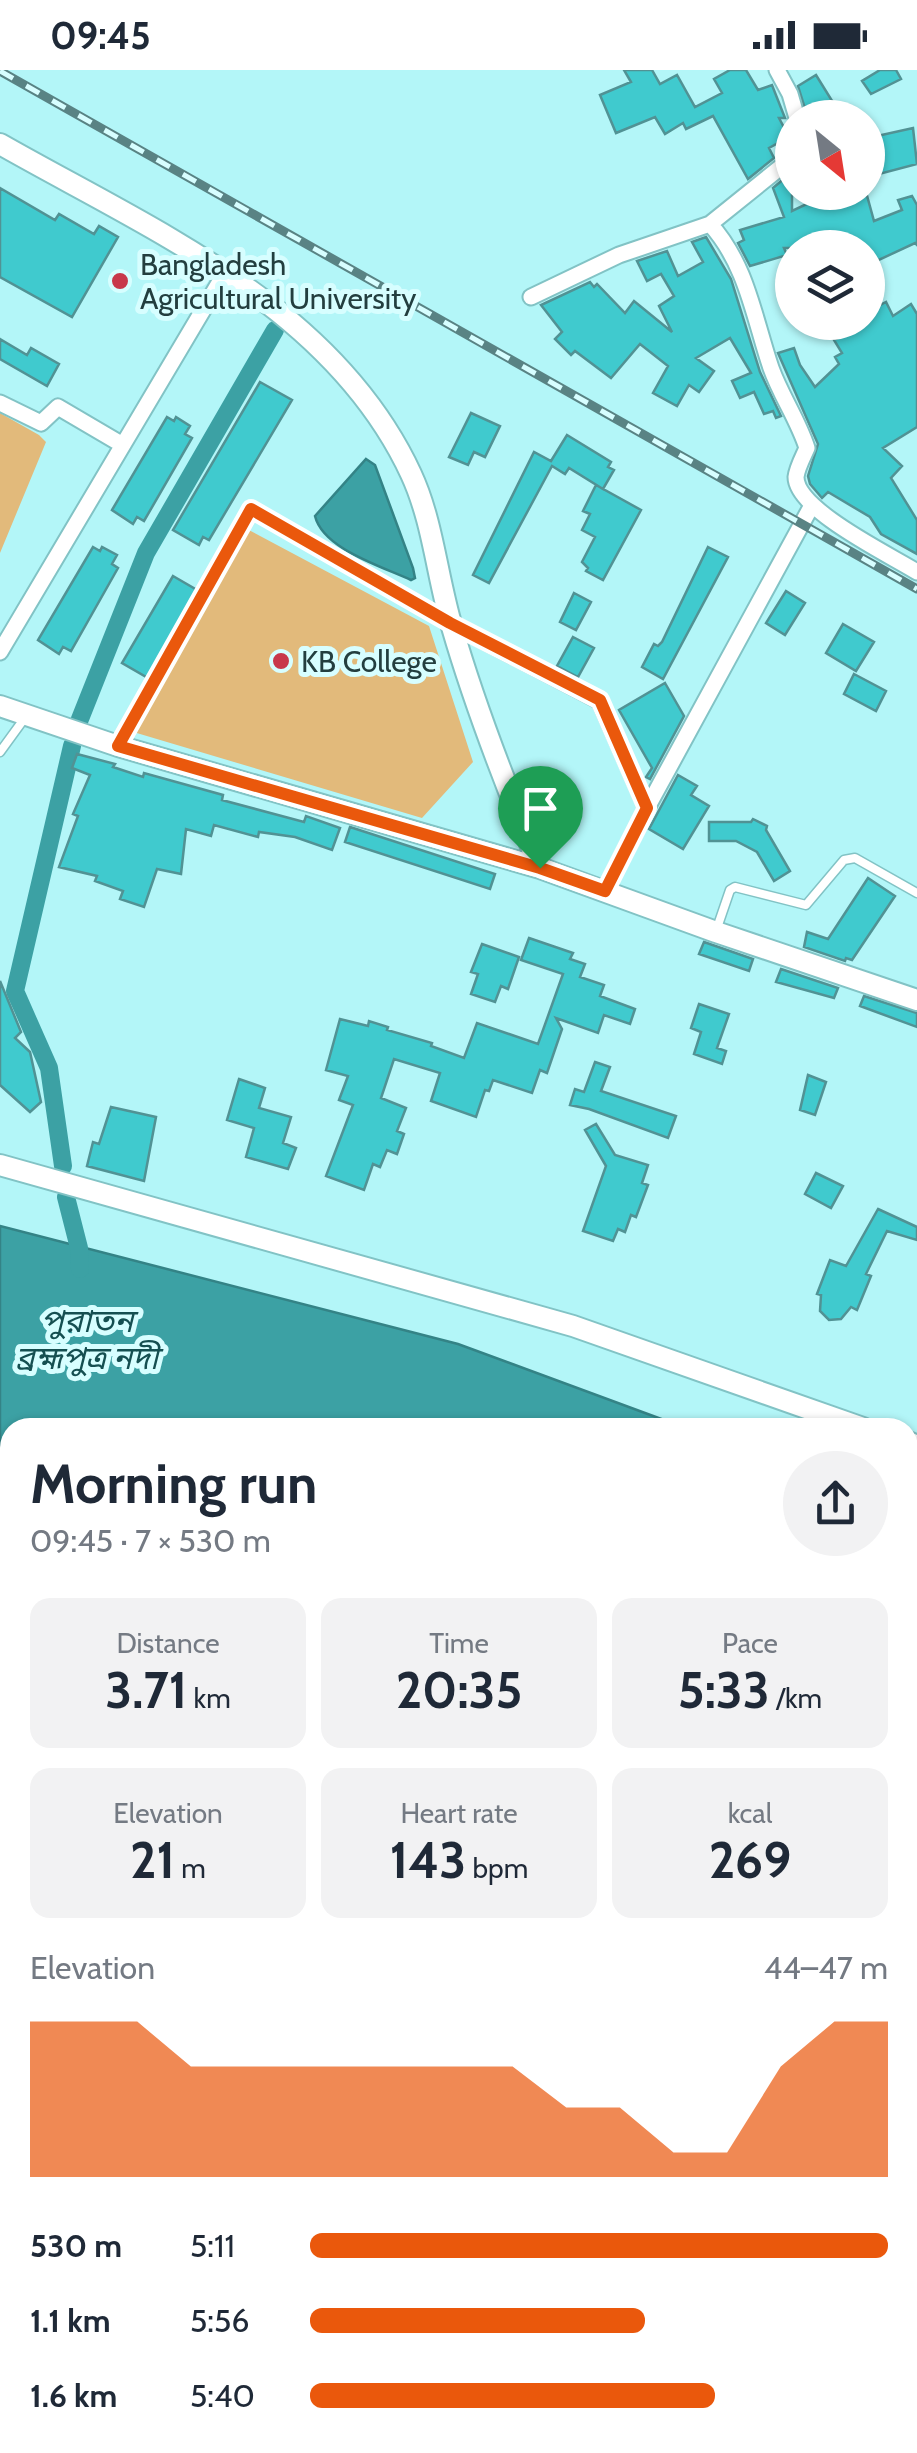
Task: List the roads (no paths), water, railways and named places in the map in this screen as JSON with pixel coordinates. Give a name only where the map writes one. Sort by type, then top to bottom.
[{"type":"street","points":[[777,70],[792,100]]},
{"type":"street","points":[[0,144],[225,273],[281,312],[321,346],[348,377],[412,476],[423,506],[450,623],[482,724],[540,868]]},
{"type":"street","points":[[531,296],[620,255],[710,224],[775,172]]},
{"type":"street","points":[[710,224],[729,245],[750,295],[772,371],[807,448],[796,474],[798,489],[812,507],[917,572]]},
{"type":"street","points":[[0,652],[225,273]]},
{"type":"street","points":[[0,402],[40,423],[58,407],[121,444]]},
{"type":"street","points":[[605,891],[812,507]]},
{"type":"street","points":[[450,623],[600,700],[647,808]]},
{"type":"street","points":[[0,706],[118,746],[540,868],[917,1000]]},
{"type":"street","points":[[0,1165],[574,1326],[835,1418]]},
{"type":"lane","points":[[118,746],[251,509],[450,623]]},
{"type":"lane","points":[[0,752],[27,715]]},
{"type":"lane","points":[[716,932],[730,890],[735,887],[806,906],[844,860],[855,858],[917,893]]},
{"type":"water","points":[[366,459],[375,465],[413,568],[415,578],[411,580],[341,547],[320,528],[315,516]]},
{"type":"water","name":"পুরাতন ব্রহ্মপুত্র নদী","points":[[0,1226],[458,1344],[659,1418],[0,1418]]},
{"type":"waterway","points":[[78,724],[146,553],[275,330]]},
{"type":"waterway","points":[[63,1166],[49,1068],[15,991],[72,746]]},
{"type":"waterway","points":[[66,1197],[79,1248],[80,1269]]},
{"type":"railway","points":[[0,71],[917,589]]},
{"type":"place","name":"Bangladesh Agricultural University","points":[[120,281]]},
{"type":"place","name":"KB College","points":[[281,661]]}]
